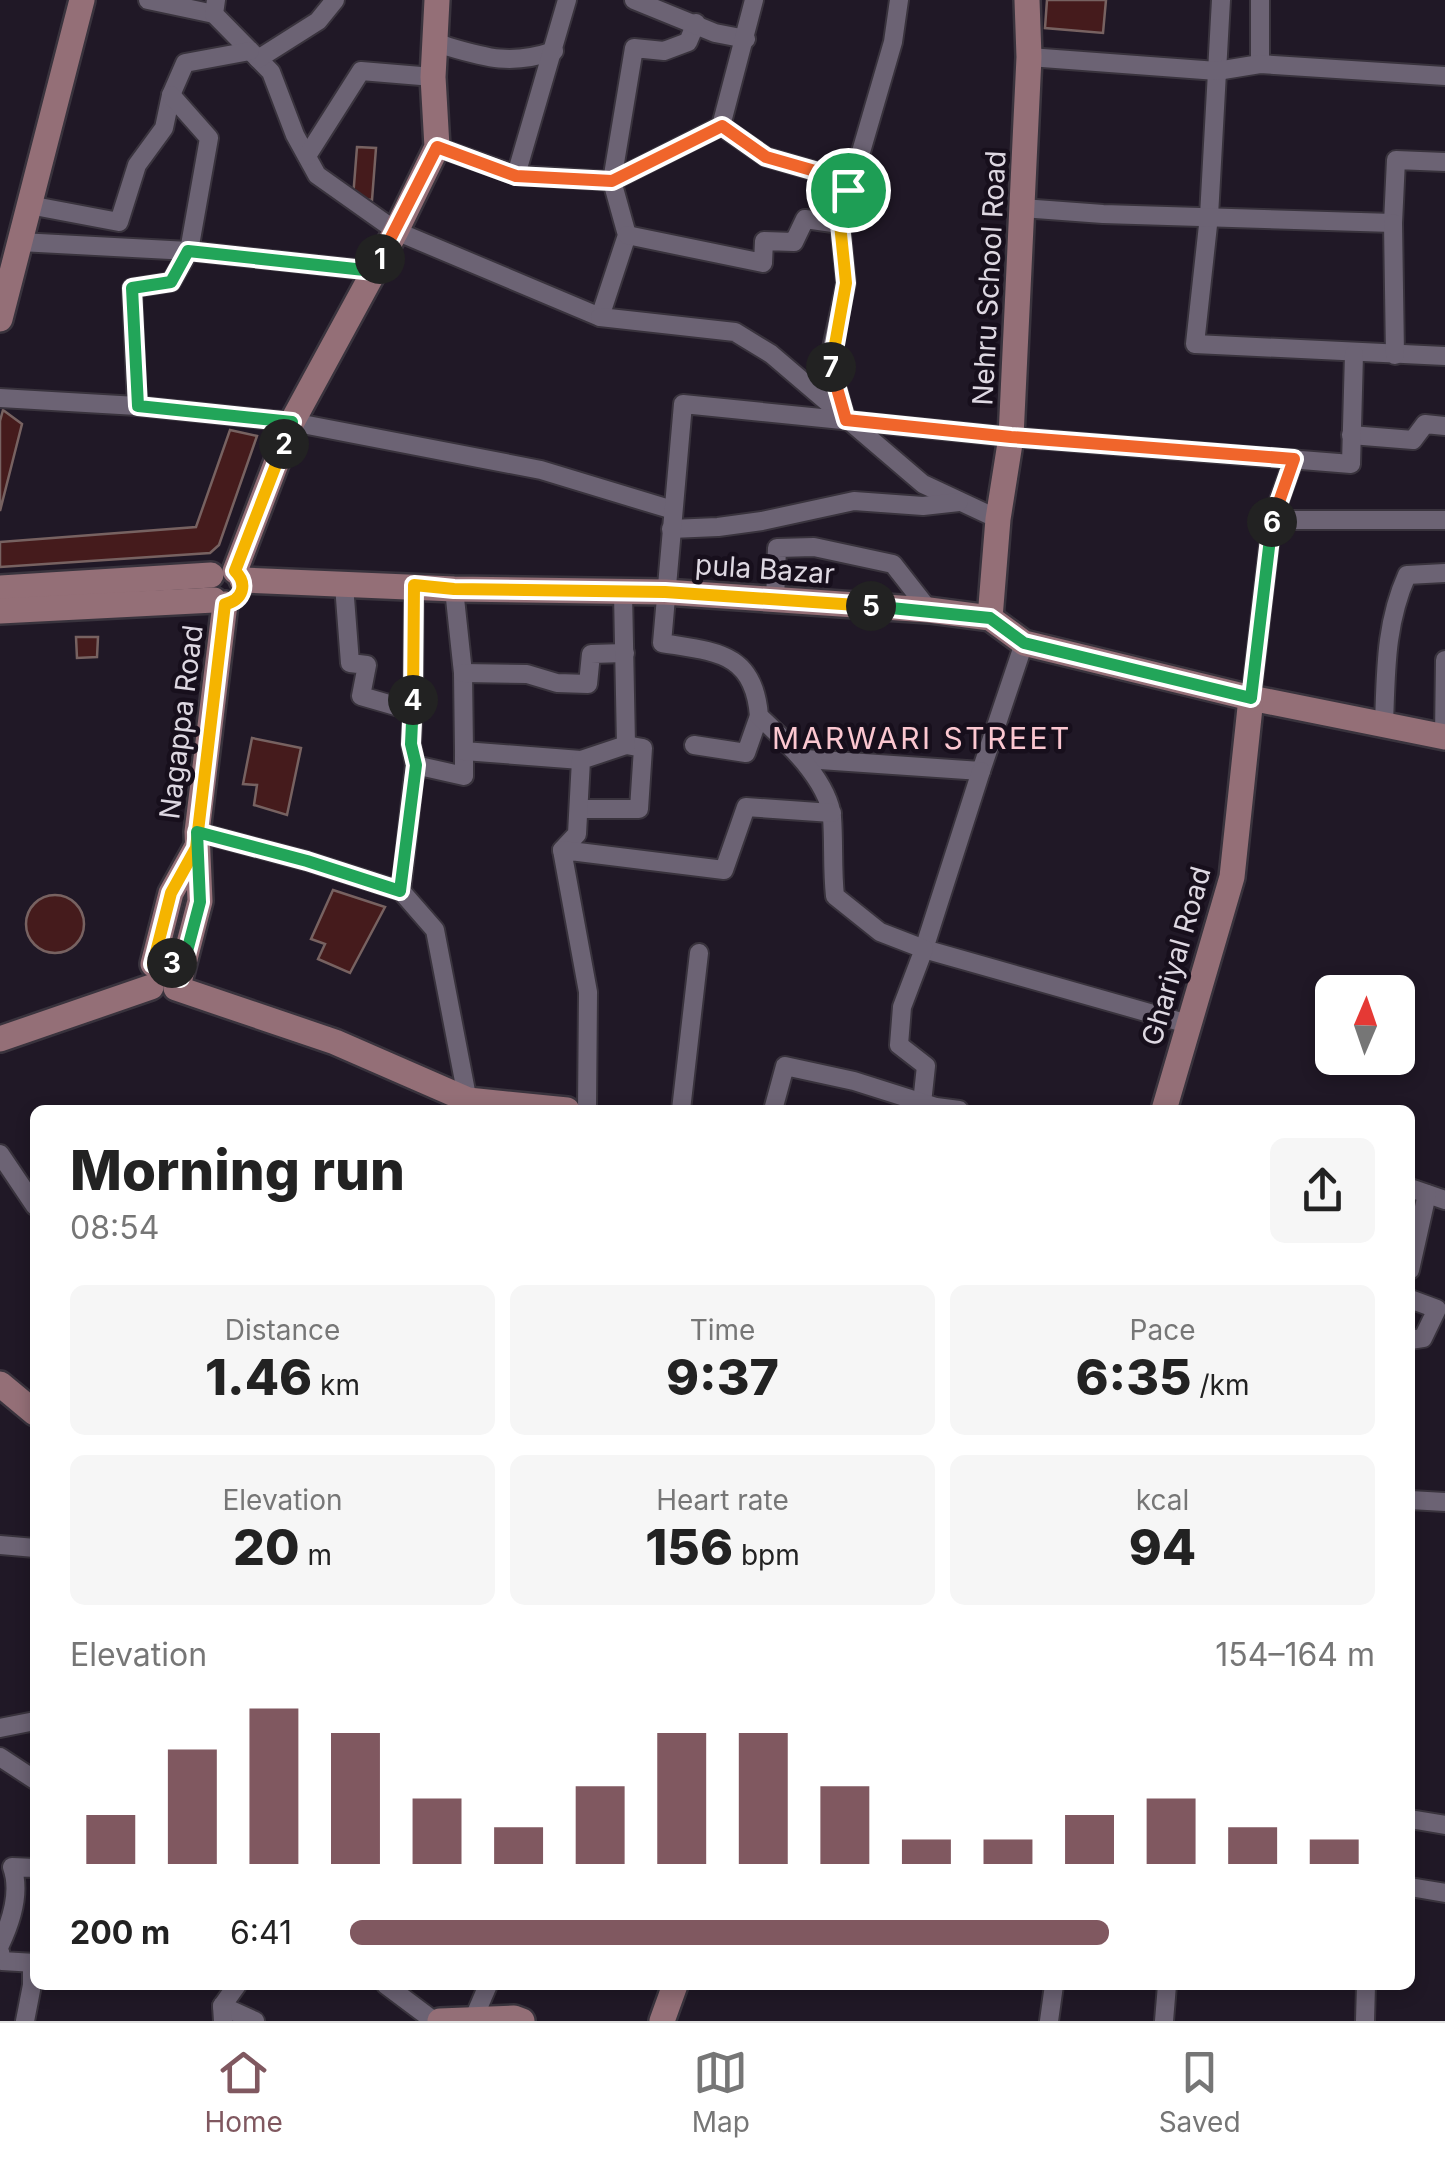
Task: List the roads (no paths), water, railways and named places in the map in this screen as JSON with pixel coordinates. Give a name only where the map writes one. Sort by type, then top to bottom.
[{"type":"street","points":[[0,320],[82,0]]},
{"type":"street","points":[[148,0],[215,7],[271,72],[317,174],[396,231],[600,317],[734,332],[771,354],[923,484],[998,519]]},
{"type":"street","points":[[30,205],[119,222],[137,165],[164,128],[171,95],[185,62],[254,55],[318,21],[335,0]]},
{"type":"street","name":"Nagappa Road","points":[[197,840],[225,586],[292,422],[437,147],[433,77],[438,0]]},
{"type":"street","points":[[516,176],[567,0]]},
{"type":"street","points":[[634,0],[714,33],[746,39]]},
{"type":"street","points":[[437,147],[516,176],[612,181],[722,126],[754,0]]},
{"type":"street","points":[[846,420],[829,362],[846,283],[840,224],[893,42],[899,0]]},
{"type":"street","name":"Nehru School Road","points":[[990,618],[998,519],[1011,437],[1029,57],[1027,0]]},
{"type":"street","points":[[1221,0],[1209,216],[1196,344],[1445,356]]},
{"type":"street","points":[[1260,0],[1260,64]]},
{"type":"street","points":[[600,317],[628,235],[612,181],[634,48],[664,51],[688,42],[696,23]]},
{"type":"street","points":[[436,44],[500,62],[530,60],[554,51]]},
{"type":"street","points":[[1029,57],[1217,71],[1260,64],[1445,76]]},
{"type":"street","points":[[307,156],[361,70],[433,77]]},
{"type":"street","points":[[138,406],[132,288],[171,282],[188,251],[210,138],[171,95]]},
{"type":"street","points":[[722,126],[766,157],[815,171],[848,190]]},
{"type":"street","points":[[1395,355],[1396,160],[1445,162]]},
{"type":"street","points":[[1022,208],[1393,222]]},
{"type":"street","points":[[628,235],[763,263],[764,242],[794,242],[805,219],[840,224]]},
{"type":"street","points":[[20,242],[188,251],[374,271]]},
{"type":"street","points":[[694,745],[746,753],[760,716],[757,689],[743,666],[712,651],[662,643],[683,404],[1011,437],[1351,464],[1354,354]]},
{"type":"street","points":[[0,398],[138,406],[292,422],[541,470],[672,520],[718,527],[854,501],[923,506],[960,502]]},
{"type":"street","points":[[1352,435],[1413,440],[1426,424],[1445,426]]},
{"type":"street","points":[[1251,698],[1272,520],[1294,459]]},
{"type":"street","points":[[1272,520],[1445,520]]},
{"type":"street","points":[[775,600],[777,548],[814,547],[893,564],[929,610]]},
{"type":"street","points":[[1384,724],[1387,639],[1394,604],[1407,576],[1445,573]]},
{"type":"street","points":[[344,585],[350,663],[367,664],[361,696],[413,710]]},
{"type":"street","points":[[400,891],[416,765],[411,744],[414,585]]},
{"type":"street","name":"pula Bazar","points":[[225,586],[414,585],[665,592],[929,610],[990,618],[1024,643],[1251,698],[1444,737]]},
{"type":"street","points":[[0,588],[225,586]]},
{"type":"street","points":[[0,611],[225,586]]},
{"type":"street","points":[[416,765],[464,776],[462,673],[454,589]]},
{"type":"street","points":[[623,593],[626,744]]},
{"type":"street","points":[[922,1102],[926,1066],[899,1045],[902,1007],[1024,643]]},
{"type":"street","points":[[462,673],[526,674],[557,683],[588,684],[591,654],[625,653]]},
{"type":"street","points":[[1444,737],[1445,660]]},
{"type":"street","name":"Ghariyal Road","points":[[1165,1105],[1232,877],[1251,698]]},
{"type":"street","points":[[760,716],[805,760],[832,812],[835,896],[880,932],[924,949],[1188,1024]]},
{"type":"street","points":[[464,751],[581,760],[626,744],[643,748],[639,809],[578,810]]},
{"type":"street","points":[[562,850],[577,834],[581,760]]},
{"type":"street","points":[[805,760],[982,771]]},
{"type":"street","points":[[562,850],[724,870],[746,807],[832,812]]},
{"type":"street","points":[[165,979],[171,893],[197,840],[307,861],[400,891],[435,930],[468,1105]]},
{"type":"street","points":[[562,850],[588,992],[587,1105]]},
{"type":"street","points":[[682,1105],[699,953]]},
{"type":"street","points":[[0,1039],[165,979],[335,1042],[468,1105]]},
{"type":"street","points":[[774,1105],[785,1066],[936,1105]]},
{"type":"street","points":[[0,1154],[30,1199]]},
{"type":"street","points":[[1415,1248],[1427,1194]]},
{"type":"street","points":[[1415,1301],[1437,1309],[1423,1338],[1415,1339]]},
{"type":"street","points":[[0,1384],[30,1409]]},
{"type":"street","points":[[1415,1500],[1445,1502]]},
{"type":"street","points":[[0,1545],[30,1548]]},
{"type":"street","points":[[0,1728],[30,1722]]},
{"type":"street","points":[[0,1757],[30,1777]]},
{"type":"street","points":[[1415,1820],[1445,1825]]},
{"type":"street","points":[[30,1868],[12,1867],[17,1879],[10,1923],[0,1948],[2,1961],[30,1963]]},
{"type":"street","points":[[1415,1889],[1445,1893]]},
{"type":"street","points":[[25,2021],[31,1990]]},
{"type":"street","points":[[235,1990],[223,2014],[254,2021]]},
{"type":"street","points":[[393,1990],[437,2021],[522,2021]]},
{"type":"street","points":[[473,2020],[486,1990]]},
{"type":"street","points":[[662,2021],[673,1990]]},
{"type":"street","points":[[1049,2021],[1053,1990]]},
{"type":"street","points":[[1164,2021],[1166,1990]]},
{"type":"street","points":[[1365,2021],[1366,1990]]},
{"type":"district","name":"MARWARI STREET","points":[[922,738]]}]
